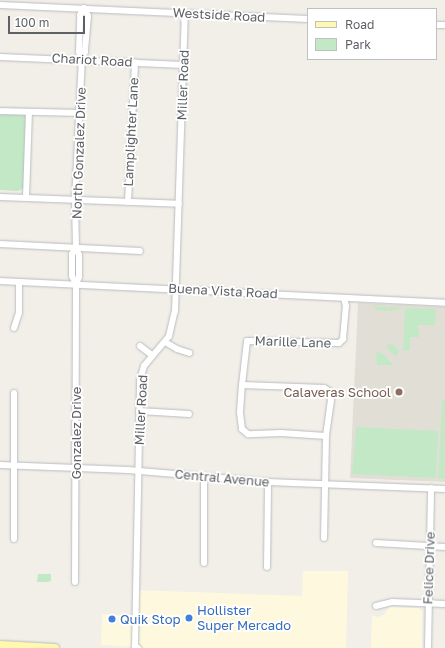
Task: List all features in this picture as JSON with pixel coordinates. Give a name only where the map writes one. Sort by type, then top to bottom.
[{"type":"main road","points":[[0,645],[55,648]]},
{"type":"street","name":"Westside Road","points":[[0,5],[307,19]]},
{"type":"street","name":"North Gonzalez Drive","points":[[76,284],[79,277],[79,255],[76,248],[75,200],[78,113],[82,59],[79,52],[80,15],[84,8]]},
{"type":"street","name":"Miller Road","points":[[138,648],[135,646],[141,374],[152,355],[165,342],[173,322],[176,289],[185,17],[187,14]]},
{"type":"street","name":"Chariot Road","points":[[0,57],[82,59],[184,65]]},
{"type":"street","name":"Lamplighter Lane","points":[[128,202],[135,62]]},
{"type":"street","points":[[0,111],[78,113]]},
{"type":"street","points":[[26,197],[29,112]]},
{"type":"street","points":[[0,197],[179,204]]},
{"type":"street","points":[[0,244],[140,251]]},
{"type":"street","name":"Buena Vista Road","points":[[0,281],[445,303]]},
{"type":"street","points":[[14,328],[19,313],[19,282]]},
{"type":"street","name":"Gonzalez Drive","points":[[75,582],[76,284]]},
{"type":"street","name":"Marille Lane","points":[[326,436],[281,433],[248,434],[242,429],[240,412],[242,385],[248,341],[339,343],[343,339],[346,306],[344,298]]},
{"type":"street","points":[[165,342],[177,349],[189,353]]},
{"type":"street","points":[[140,346],[152,355]]},
{"type":"street","points":[[242,385],[324,388],[329,391],[331,400],[326,436],[324,538]]},
{"type":"street","points":[[14,393],[14,539]]},
{"type":"street","points":[[139,411],[188,414]]},
{"type":"street","name":"Central Avenue","points":[[0,465],[138,471],[268,482],[326,483],[445,489]]},
{"type":"street","points":[[204,477],[204,563]]},
{"type":"street","points":[[267,566],[268,482]]},
{"type":"street","name":"Felice Drive","points":[[428,648],[431,488]]},
{"type":"street","points":[[376,544],[445,547]]},
{"type":"street","points":[[376,606],[392,602],[445,604]]},
{"type":"shaded area","name":"Calaveras School","points":[[358,303],[445,307],[445,482],[350,478]]},
{"type":"shaded area","points":[[303,571],[348,571],[346,648],[152,648],[101,645],[102,614],[134,616],[134,590],[302,596]]},
{"type":"shaded area","points":[[389,607],[419,608],[422,611],[422,648],[371,648],[372,616],[379,617],[385,614]]},
{"type":"green space","points":[[0,112],[27,113],[24,188],[18,191],[0,190]]},
{"type":"green space","points":[[373,306],[387,307],[388,310],[389,307],[404,308],[389,311],[377,310]]},
{"type":"green space","points":[[405,308],[436,309],[435,325],[418,325],[419,337],[410,337],[410,350],[403,351]]},
{"type":"green space","points":[[388,344],[394,345],[399,351],[396,357],[387,348]]},
{"type":"green space","points":[[376,352],[382,353],[393,365],[377,365]]},
{"type":"green space","points":[[442,400],[445,400],[445,479],[438,479]]},
{"type":"green space","points":[[356,427],[438,431],[436,478],[352,474]]},
{"type":"green space","points":[[38,574],[51,574],[51,581],[37,582]]},
{"type":"place","name":"Calaveras School","points":[[399,392]]},
{"type":"place","name":"Hollister Super Mercado","points":[[189,618]]},
{"type":"place","name":"Quik Stop","points":[[112,619]]}]
